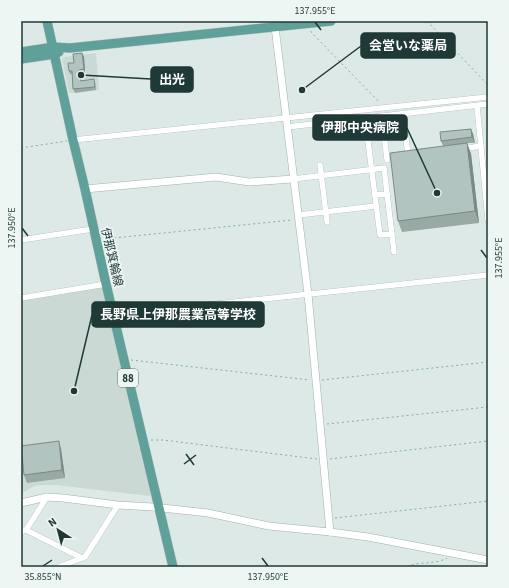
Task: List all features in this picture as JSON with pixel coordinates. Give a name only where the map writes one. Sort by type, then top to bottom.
[{"type":"main road","name":"伊那箕輪線","points":[[48,21],[93,229],[173,567]]},
{"type":"main road","points":[[21,52],[54,50],[275,24],[331,21]]},
{"type":"main road","points":[[21,59],[54,50]]},
{"type":"street","points":[[275,24],[308,294],[330,532]]},
{"type":"street","points":[[73,140],[488,97]]},
{"type":"street","points":[[287,127],[488,104]]},
{"type":"street","points":[[477,106],[488,220]]},
{"type":"street","points":[[403,114],[408,155],[416,154]]},
{"type":"street","points":[[382,116],[387,160]]},
{"type":"street","points":[[365,118],[380,235],[392,234]]},
{"type":"street","points":[[452,150],[481,146]]},
{"type":"street","points":[[320,165],[327,222]]},
{"type":"street","points":[[85,189],[216,177],[249,182],[293,179],[384,168],[394,252]]},
{"type":"street","points":[[375,195],[387,194]]},
{"type":"street","points":[[299,217],[325,211],[376,206]]},
{"type":"street","points":[[21,240],[93,229]]},
{"type":"street","points":[[113,315],[488,275]]},
{"type":"street","points":[[21,298],[106,284]]},
{"type":"street","points":[[21,503],[47,497],[118,505],[160,507],[208,513],[269,526],[368,537],[488,560]]},
{"type":"street","points":[[47,497],[23,531],[82,558]]},
{"type":"street","points":[[58,567],[85,557],[118,505]]},
{"type":"path","points":[[427,21],[488,85]]},
{"type":"path","points":[[309,23],[311,32],[385,108]]},
{"type":"path","points":[[21,148],[73,140]]},
{"type":"path","points":[[96,239],[299,217]]},
{"type":"path","points":[[123,360],[316,380],[488,362]]},
{"type":"path","points":[[320,425],[488,407]]},
{"type":"path","points":[[142,441],[163,440],[323,460],[488,441]]},
{"type":"path","points":[[329,519],[488,501]]},
{"type":"path","points":[[407,567],[422,562],[433,562],[448,558],[455,554]]},
{"type":"shaded area","points":[[96,53],[99,90],[69,93],[62,59],[64,57]]},
{"type":"shaded area","points":[[102,285],[151,494],[149,496],[56,485],[34,486],[21,492],[21,298]]},
{"type":"building","points":[[82,53],[84,69],[79,70],[81,81],[94,79],[95,87],[73,89],[72,71],[69,71],[68,63],[74,63],[73,54]]},
{"type":"building","points":[[471,129],[472,137],[441,141],[440,132]]},
{"type":"building","points":[[467,143],[475,211],[398,221],[390,153]]},
{"type":"building","points":[[59,441],[62,470],[24,475],[21,446]]},
{"type":"place","name":"出光","points":[[81,75]]},
{"type":"place","name":"会営いな薬局","points":[[302,90]]},
{"type":"place","name":"伊那中央病院","points":[[437,193]]},
{"type":"place","name":"長野県上伊那農業高等学校","points":[[74,391]]}]
